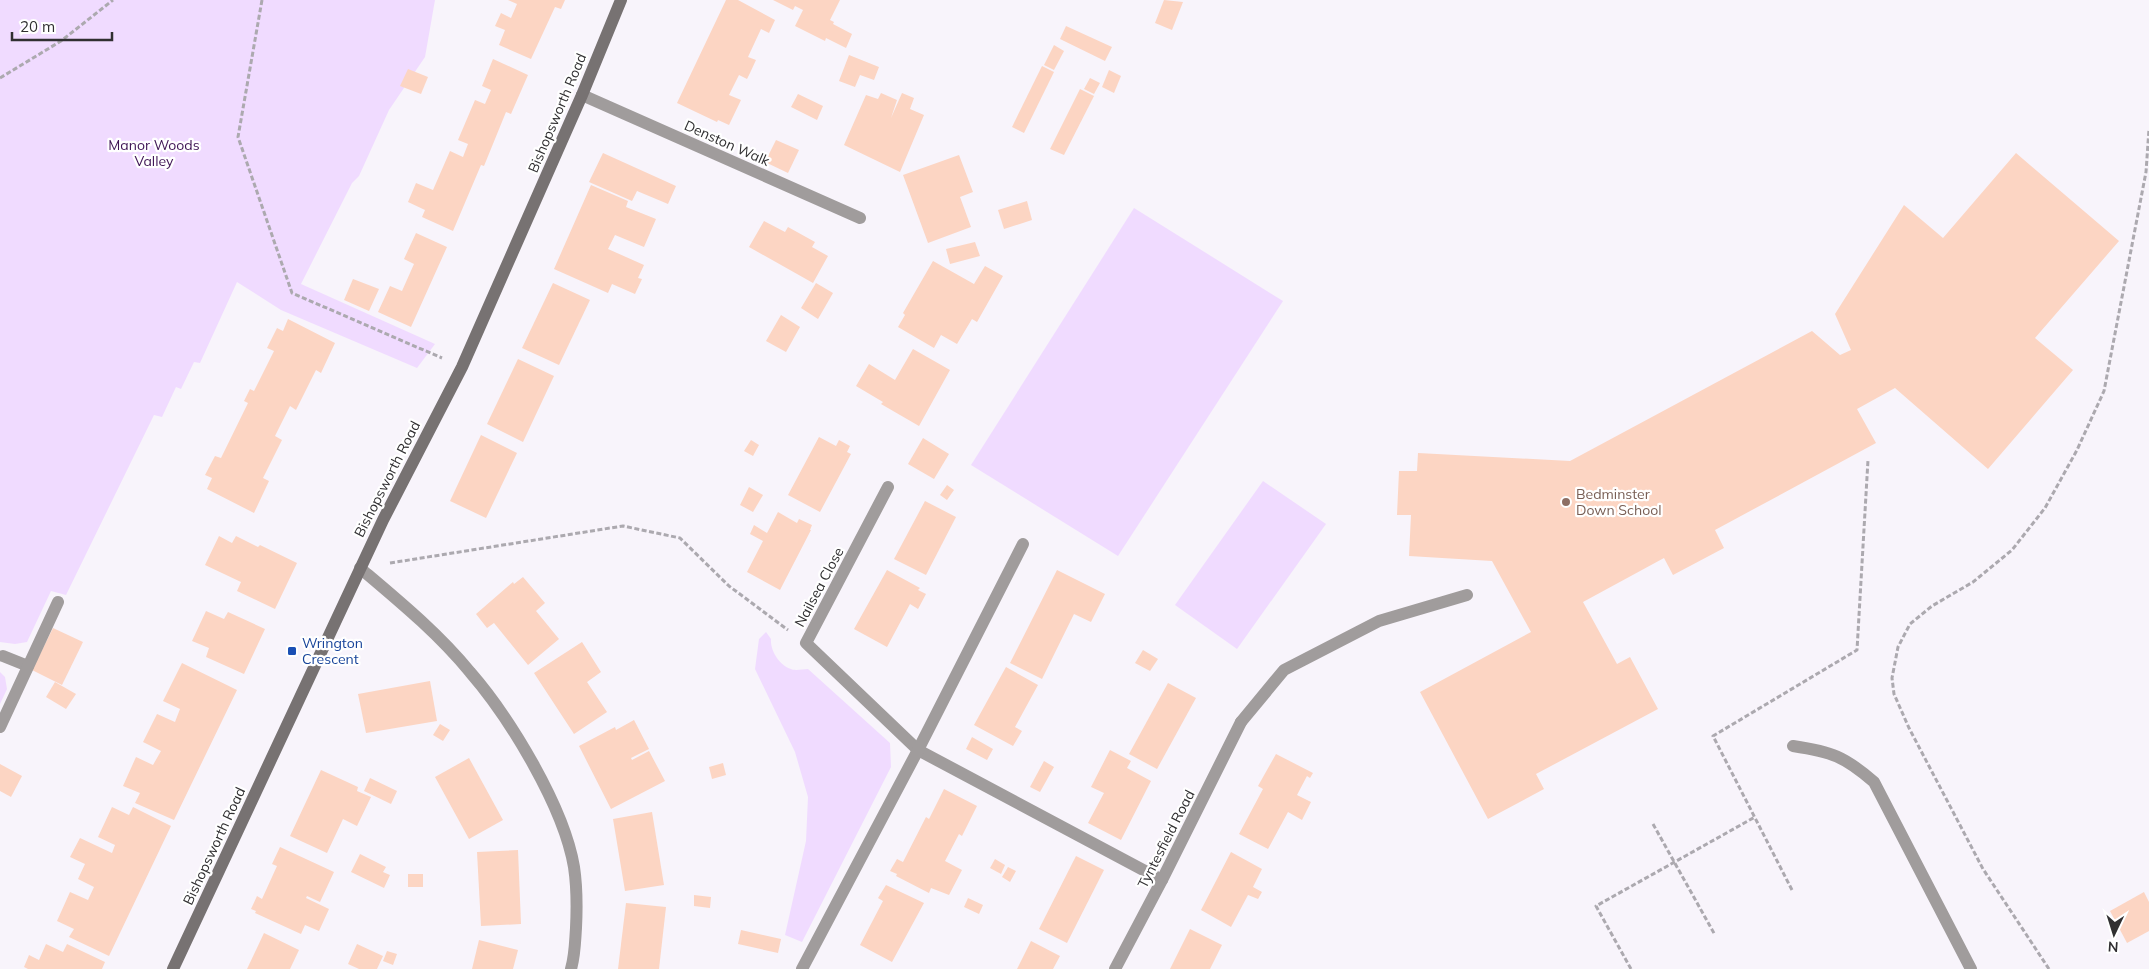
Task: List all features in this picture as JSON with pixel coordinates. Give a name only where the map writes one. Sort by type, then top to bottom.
[{"type":"street","name":"Bishopsworth Road","points":[[173,969],[383,520],[462,367],[582,95],[621,0]]},
{"type":"street","name":"Denston Walk","points":[[582,95],[860,218]]},
{"type":"street","name":"Nailsea Close","points":[[888,487],[806,643],[918,750],[1162,880]]},
{"type":"street","points":[[802,969],[918,750],[1023,544]]},
{"type":"street","points":[[360,568],[412,612],[470,672],[503,715],[540,776],[563,827],[574,867],[577,906],[574,958],[571,969]]},
{"type":"street","name":"Tyntesfield Road","points":[[1115,969],[1162,880],[1240,722],[1284,670],[1378,620],[1467,595]]},
{"type":"street","points":[[0,727],[58,602]]},
{"type":"street","points":[[3,656],[28,666]]},
{"type":"street","points":[[1793,746],[1826,751],[1852,763],[1874,782],[1971,969]]},
{"type":"path","points":[[0,78],[61,41],[113,0]]},
{"type":"path","points":[[262,0],[238,136],[292,293],[462,367]]},
{"type":"path","points":[[2049,969],[1983,869],[1909,728],[1894,694],[1892,678],[1898,647],[1910,624],[1932,606],[1974,582],[2012,550],[2045,508],[2077,450],[2104,391],[2146,172],[2149,129]]},
{"type":"path","points":[[1792,890],[1713,736],[1857,650],[1868,460]]},
{"type":"path","points":[[360,568],[623,526],[680,538],[729,586],[806,643]]},
{"type":"path","points":[[1631,969],[1596,906],[1755,817]]},
{"type":"path","points":[[1653,824],[1715,935]]},
{"type":"green space","name":"Manor Woods Valley","points":[[0,0],[435,0],[425,57],[389,110],[359,176],[352,183],[301,284],[435,344],[417,368],[281,310],[237,282],[200,363],[194,362],[181,389],[176,387],[162,417],[154,415],[66,595],[51,591],[27,642],[15,644],[0,642]]},
{"type":"green space","points":[[1134,208],[1283,301],[1118,556],[971,465]]},
{"type":"green space","points":[[1263,481],[1326,524],[1237,649],[1175,605]]},
{"type":"green space","points":[[766,632],[771,639],[774,652],[779,661],[793,670],[808,669],[890,743],[891,767],[802,942],[785,935],[806,841],[808,797],[795,752],[755,669],[759,639]]},
{"type":"green space","points":[[0,672],[5,677],[7,689],[0,704]]},
{"type":"building","points":[[508,0],[565,0],[561,9],[555,7],[531,59],[499,45],[505,30],[495,26],[501,13],[511,18],[517,4]]},
{"type":"building","points":[[726,0],[738,0],[775,20],[769,33],[761,29],[748,57],[756,60],[750,73],[747,79],[739,75],[729,95],[741,100],[729,125],[718,120],[717,122],[677,103]]},
{"type":"building","points":[[773,0],[840,0],[830,20],[834,22],[833,24],[852,34],[846,48],[826,38],[825,41],[795,26],[803,10],[795,6],[793,10]]},
{"type":"building","points":[[1164,0],[1183,2],[1172,30],[1155,23]]},
{"type":"building","points":[[1066,26],[1112,47],[1105,61],[1060,39]]},
{"type":"building","points":[[1054,45],[1064,51],[1054,70],[1044,65]]},
{"type":"building","points":[[849,55],[879,67],[874,80],[860,75],[855,87],[839,81]]},
{"type":"building","points":[[493,59],[528,75],[511,114],[506,112],[484,166],[481,165],[453,231],[422,217],[425,210],[408,202],[416,183],[433,190],[450,151],[463,157],[468,144],[458,140],[475,100],[485,104],[491,90],[482,86]]},
{"type":"building","points":[[1042,66],[1054,72],[1024,133],[1012,127]]},
{"type":"building","points":[[408,69],[428,77],[421,94],[400,86]]},
{"type":"building","points":[[1109,70],[1121,76],[1114,93],[1102,87]]},
{"type":"building","points":[[1090,78],[1100,83],[1094,94],[1084,89]]},
{"type":"building","points":[[1080,89],[1094,96],[1064,155],[1050,149]]},
{"type":"building","points":[[881,93],[897,100],[891,118],[902,93],[914,98],[910,109],[924,115],[900,172],[844,145],[866,95],[878,99]]},
{"type":"building","points":[[798,94],[823,106],[817,120],[791,107]]},
{"type":"building","points":[[776,140],[799,150],[788,173],[765,162]]},
{"type":"building","points":[[603,153],[676,186],[668,204],[637,191],[632,201],[589,182]]},
{"type":"building","points":[[2016,153],[2119,241],[2035,338],[2073,370],[1988,469],[1895,388],[1857,409],[1876,443],[1715,530],[1724,548],[1673,575],[1664,558],[1583,602],[1617,664],[1630,657],[1658,709],[1536,774],[1544,789],[1488,819],[1420,692],[1531,632],[1492,561],[1409,556],[1411,515],[1397,515],[1399,471],[1417,471],[1418,453],[1570,461],[1812,331],[1840,355],[1851,350],[1835,314],[1904,205],[1943,238]]},
{"type":"building","points":[[959,155],[973,192],[960,197],[971,227],[928,243],[903,175]]},
{"type":"building","points":[[591,185],[628,201],[626,207],[656,219],[644,247],[615,235],[608,249],[644,265],[638,278],[642,279],[635,294],[612,284],[608,293],[554,269]]},
{"type":"building","points":[[1027,201],[1032,220],[1004,229],[998,210]]},
{"type":"building","points":[[764,221],[785,232],[788,227],[815,242],[812,247],[828,256],[813,283],[749,247]]},
{"type":"building","points":[[416,233],[447,247],[411,327],[378,312],[390,286],[402,291],[414,264],[404,259]]},
{"type":"building","points":[[975,242],[980,256],[950,264],[946,249]]},
{"type":"building","points":[[933,261],[974,284],[985,266],[1003,276],[977,322],[972,319],[957,344],[941,335],[934,348],[898,327],[905,315],[903,313]]},
{"type":"building","points":[[353,279],[379,289],[369,311],[344,300]]},
{"type":"building","points":[[553,283],[590,300],[559,365],[522,348]]},
{"type":"building","points":[[816,283],[833,293],[818,319],[801,308]]},
{"type":"building","points":[[781,315],[800,327],[786,352],[766,341]]},
{"type":"building","points":[[288,319],[335,343],[321,373],[316,370],[296,410],[290,406],[275,436],[282,440],[263,478],[269,481],[254,513],[207,489],[212,478],[205,475],[215,456],[221,458],[248,403],[244,401],[250,389],[254,391],[274,351],[267,348],[277,328],[283,331]]},
{"type":"building","points":[[913,349],[950,370],[919,426],[881,404],[883,402],[856,386],[869,364],[895,380]]},
{"type":"building","points":[[518,359],[554,376],[523,442],[487,424]]},
{"type":"building","points":[[481,435],[517,453],[486,518],[450,501]]},
{"type":"building","points":[[819,437],[836,446],[839,440],[850,446],[847,452],[851,454],[820,512],[788,495]]},
{"type":"building","points":[[923,438],[949,454],[934,479],[908,464]]},
{"type":"building","points":[[751,440],[759,445],[753,456],[744,451]]},
{"type":"building","points":[[947,485],[954,490],[947,500],[940,495]]},
{"type":"building","points":[[749,487],[763,495],[753,512],[740,505]]},
{"type":"building","points":[[925,501],[956,517],[926,575],[894,559]]},
{"type":"building","points":[[778,512],[797,523],[799,519],[812,525],[780,590],[747,572],[763,541],[750,534],[754,525],[767,533]]},
{"type":"building","points":[[219,536],[232,543],[236,536],[297,563],[275,609],[237,591],[241,582],[205,565]]},
{"type":"building","points":[[887,570],[920,588],[918,590],[926,594],[918,609],[910,604],[887,647],[854,629]]},
{"type":"building","points":[[1057,570],[1105,594],[1091,622],[1074,614],[1042,679],[1010,663]]},
{"type":"building","points":[[523,577],[545,603],[536,611],[559,639],[528,665],[494,623],[487,628],[476,614],[513,582],[514,584]]},
{"type":"building","points":[[206,611],[224,619],[228,612],[265,629],[244,674],[206,657],[209,648],[192,641]]},
{"type":"building","points":[[53,628],[83,642],[62,685],[32,670]]},
{"type":"building","points":[[582,642],[601,672],[587,682],[607,712],[574,734],[534,673]]},
{"type":"building","points":[[1143,650],[1158,659],[1150,671],[1135,663]]},
{"type":"building","points":[[182,663],[237,690],[174,820],[135,803],[140,793],[123,786],[136,757],[153,765],[161,751],[143,742],[157,714],[175,722],[180,709],[163,701]]},
{"type":"building","points":[[1006,667],[1038,685],[1015,727],[1022,731],[1013,746],[974,725]]},
{"type":"building","points":[[430,681],[437,721],[366,733],[358,694]]},
{"type":"building","points":[[55,682],[76,694],[66,709],[46,697]]},
{"type":"building","points":[[1168,683],[1196,698],[1157,769],[1129,754]]},
{"type":"building","points":[[634,720],[649,749],[631,758],[632,760],[649,751],[665,781],[611,809],[579,746],[615,727],[616,730]]},
{"type":"building","points":[[440,724],[450,730],[443,741],[433,735]]},
{"type":"building","points":[[972,737],[993,749],[987,760],[966,749]]},
{"type":"building","points":[[1110,750],[1131,761],[1127,768],[1151,781],[1121,840],[1088,823],[1104,793],[1091,787]]},
{"type":"building","points":[[1276,754],[1313,773],[1310,778],[1307,776],[1297,795],[1311,802],[1302,820],[1288,812],[1268,849],[1239,834],[1263,789],[1258,786]]},
{"type":"building","points":[[469,758],[503,820],[469,839],[435,777]]},
{"type":"building","points":[[1044,761],[1054,767],[1040,792],[1030,787]]},
{"type":"building","points":[[723,763],[726,775],[712,779],[709,767]]},
{"type":"building","points":[[0,764],[22,776],[11,797],[0,791]]},
{"type":"building","points":[[321,770],[358,787],[357,791],[371,797],[357,826],[343,819],[327,853],[290,836]]},
{"type":"building","points":[[370,778],[397,791],[391,804],[364,791]]},
{"type":"building","points":[[944,789],[977,806],[962,836],[959,834],[945,861],[962,870],[949,895],[931,888],[929,893],[890,871],[897,859],[903,862],[926,817],[929,819]]},
{"type":"building","points":[[112,807],[129,815],[133,807],[171,826],[109,956],[69,937],[74,929],[57,921],[70,892],[88,900],[94,887],[78,879],[85,864],[70,857],[80,838],[112,853],[115,845],[98,837]]},
{"type":"building","points":[[652,812],[664,885],[625,891],[613,819]]},
{"type":"building","points":[[280,847],[334,872],[320,902],[307,896],[306,898],[329,909],[319,931],[305,925],[301,934],[255,913],[256,911],[251,909],[257,896],[262,899],[277,866],[272,864]]},
{"type":"building","points":[[518,850],[521,924],[481,926],[477,852]]},
{"type":"building","points":[[1231,852],[1262,869],[1253,887],[1262,892],[1258,899],[1248,895],[1231,927],[1201,910]]},
{"type":"building","points":[[360,854],[386,867],[383,872],[390,875],[384,888],[351,872]]},
{"type":"building","points":[[1076,856],[1104,870],[1067,943],[1039,929]]},
{"type":"building","points":[[995,859],[1005,865],[1001,874],[990,868]]},
{"type":"building","points":[[1008,867],[1016,871],[1010,882],[1002,877]]},
{"type":"building","points":[[408,874],[423,874],[423,887],[408,887]]},
{"type":"building","points":[[886,885],[924,903],[892,962],[860,945],[883,901],[878,898]]},
{"type":"building","points":[[2144,892],[2149,902],[2149,931],[2127,943],[2110,911]]},
{"type":"building","points":[[694,895],[711,897],[710,908],[694,906]]},
{"type":"building","points":[[968,898],[983,905],[979,914],[964,907]]},
{"type":"building","points":[[626,903],[666,907],[659,969],[618,969]]},
{"type":"building","points":[[1190,929],[1222,945],[1210,969],[1170,969]]},
{"type":"building","points":[[741,930],[781,939],[778,953],[738,944]]},
{"type":"building","points":[[264,933],[299,950],[290,969],[247,969]]},
{"type":"building","points":[[479,940],[518,950],[513,969],[472,969]]},
{"type":"building","points":[[1031,941],[1060,956],[1053,969],[1017,969]]},
{"type":"building","points":[[46,944],[63,952],[67,944],[105,962],[102,969],[28,969],[24,967],[29,955],[39,960]]},
{"type":"building","points":[[357,944],[383,956],[377,969],[359,969],[348,964]]},
{"type":"building","points":[[387,951],[397,954],[393,965],[383,961]]},
{"type":"place","name":"Bedminster Down School","points":[[1566,502]]},
{"type":"place","name":"Wrington Crescent","points":[[292,651]]}]
